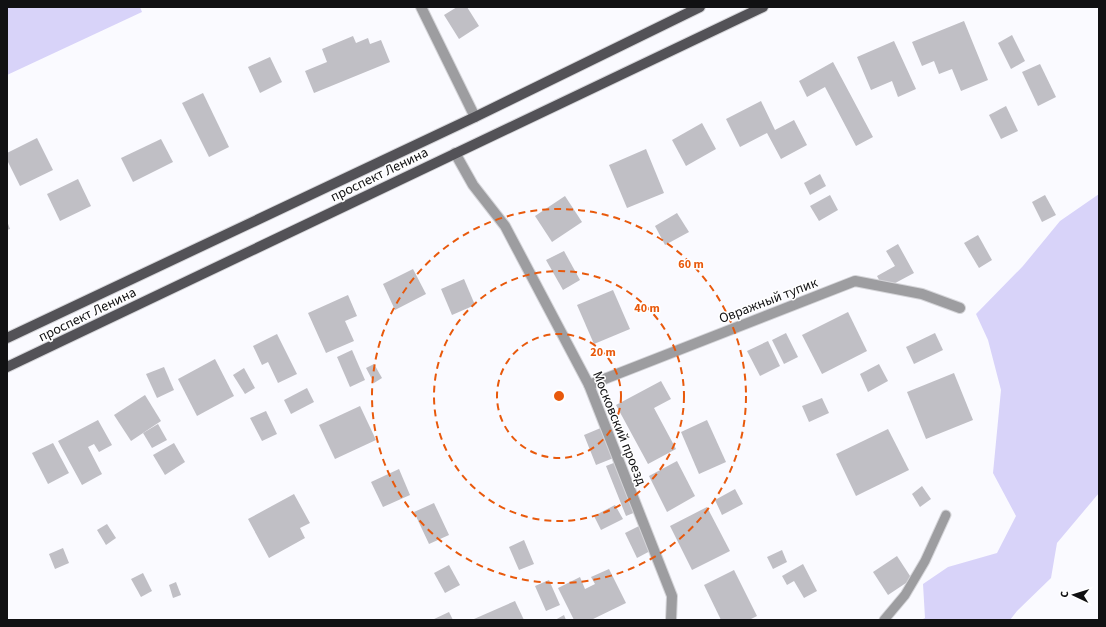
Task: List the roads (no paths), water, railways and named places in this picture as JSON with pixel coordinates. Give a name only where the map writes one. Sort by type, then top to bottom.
[{"type":"main road","name":"проспект Ленина","points":[[7,338],[475,117],[700,7]]},
{"type":"main road","name":"проспект Ленина","points":[[7,367],[763,7]]},
{"type":"street","points":[[421,7],[475,117]]},
{"type":"street","name":"Московский проезд","points":[[456,153],[473,185],[505,226],[589,385],[672,596],[671,620]]},
{"type":"street","name":"Овражный тупик","points":[[589,385],[855,281],[922,294],[960,308]]},
{"type":"lane","points":[[884,620],[905,595],[925,561],[946,515]]}]
